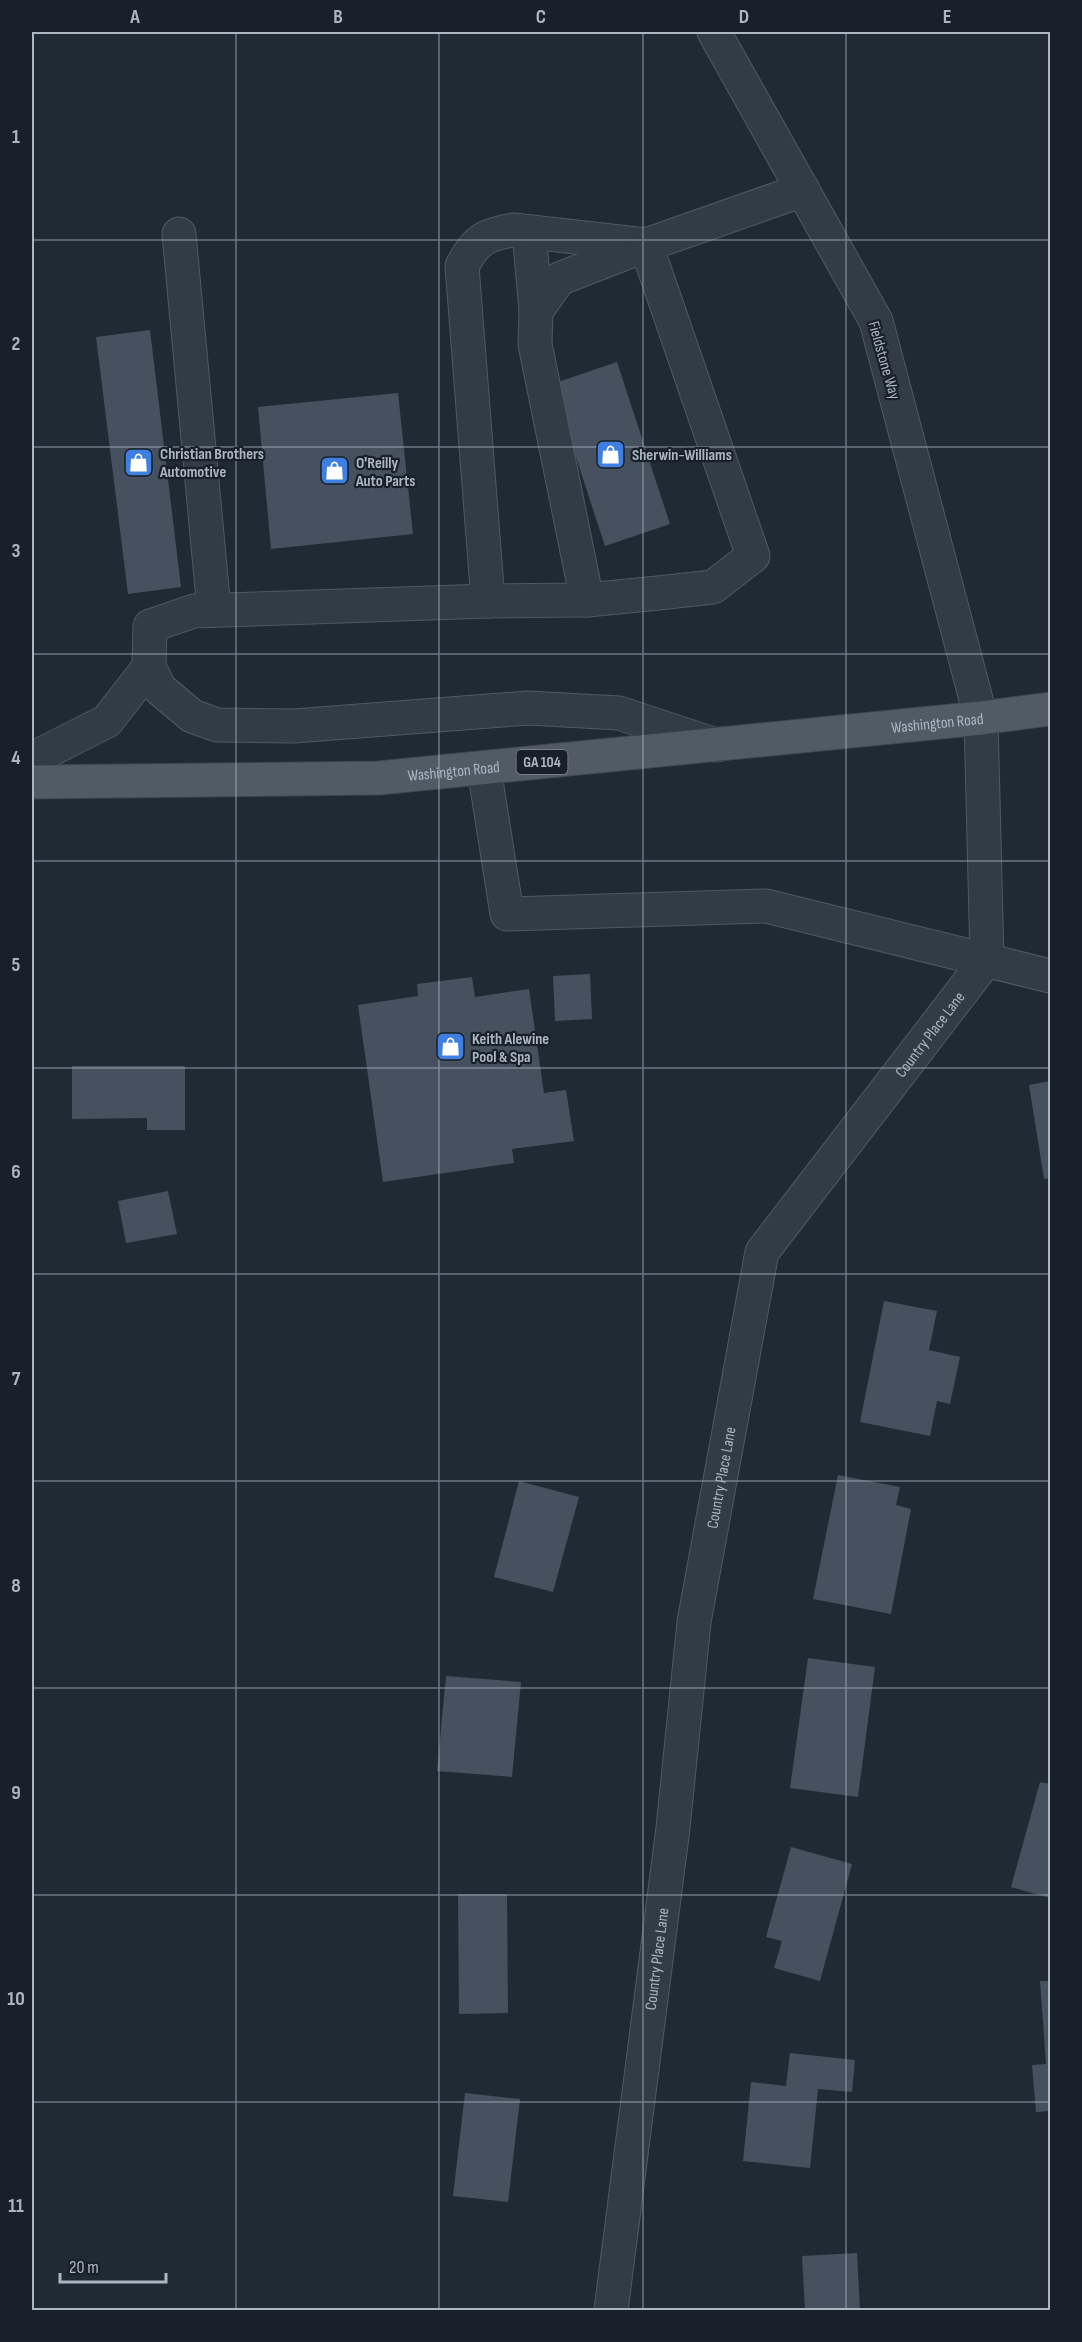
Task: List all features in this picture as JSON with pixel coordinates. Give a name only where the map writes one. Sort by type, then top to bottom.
[{"type":"main road","name":"Washington Road","points":[[32,782],[379,778],[981,718],[1050,709]]},
{"type":"street","name":"Fieldstone Way","points":[[714,32],[876,321],[981,718]]},
{"type":"street","points":[[536,311],[559,279],[646,245],[803,190]]},
{"type":"street","points":[[488,601],[462,266],[473,245],[495,233],[513,230],[646,245]]},
{"type":"street","points":[[529,232],[536,311],[535,344],[586,600]]},
{"type":"street","points":[[179,234],[214,610]]},
{"type":"street","points":[[646,245],[753,556],[713,587],[586,600],[194,611],[150,626],[149,667],[160,689],[168,696],[192,716],[217,725],[294,726],[528,708],[620,713],[716,745]]},
{"type":"street","points":[[32,759],[106,721],[149,667]]},
{"type":"street","points":[[981,718],[987,959]]},
{"type":"street","points":[[484,768],[507,914],[766,906],[1050,976]]},
{"type":"street","name":"Country Place Lane","points":[[611,2310],[673,1828],[694,1622],[762,1252],[987,959]]},
{"type":"building","name":"Christian Brothers Automotive","points":[[150,330],[181,587],[128,594],[96,337]]},
{"type":"building","name":"Sherwin-Williams","points":[[617,362],[670,524],[605,546],[552,384]]},
{"type":"building","name":"O'Reilly Auto Parts","points":[[398,393],[413,534],[271,549],[258,407]]},
{"type":"building","points":[[590,974],[592,1019],[555,1021],[553,976]]},
{"type":"building","name":"Keith Alewine Pool & Spa","points":[[472,977],[475,997],[529,989],[544,1093],[566,1090],[574,1141],[512,1149],[514,1163],[383,1182],[358,1005],[418,996],[417,984]]},
{"type":"building","points":[[72,1066],[185,1066],[185,1130],[147,1130],[147,1118],[72,1119]]},
{"type":"building","points":[[1050,1081],[1050,1178],[1044,1179],[1029,1085]]},
{"type":"building","points":[[168,1191],[177,1234],[126,1243],[118,1201]]},
{"type":"building","points":[[884,1301],[937,1311],[929,1350],[960,1357],[950,1404],[937,1401],[930,1436],[860,1422]]},
{"type":"building","points":[[838,1475],[900,1487],[896,1505],[911,1509],[891,1614],[813,1599]]},
{"type":"building","points":[[519,1481],[579,1497],[553,1592],[494,1577]]},
{"type":"building","points":[[808,1658],[875,1667],[858,1797],[790,1788]]},
{"type":"building","points":[[446,1676],[521,1682],[512,1777],[437,1771]]},
{"type":"building","points":[[1040,1782],[1050,1784],[1050,1898],[1011,1887]]},
{"type":"building","points":[[791,1847],[852,1864],[820,1981],[774,1968],[782,1941],[766,1937]]},
{"type":"building","points":[[458,1894],[507,1894],[508,2013],[459,2014]]},
{"type":"building","points":[[1040,1981],[1050,1981],[1050,2111],[1036,2112],[1032,2065],[1046,2064]]},
{"type":"building","points":[[790,2053],[855,2060],[852,2092],[818,2089],[810,2168],[743,2161],[751,2082],[786,2086]]},
{"type":"building","points":[[465,2093],[520,2099],[508,2202],[453,2196]]},
{"type":"building","points":[[857,2253],[860,2310],[805,2310],[802,2256]]},
{"type":"place","name":"Sherwin-Williams","points":[[611,454]]},
{"type":"place","name":"Christian Brothers Automotive","points":[[139,462]]},
{"type":"place","name":"O'Reilly Auto Parts","points":[[335,471]]},
{"type":"place","name":"Keith Alewine Pool & Spa","points":[[451,1047]]}]
